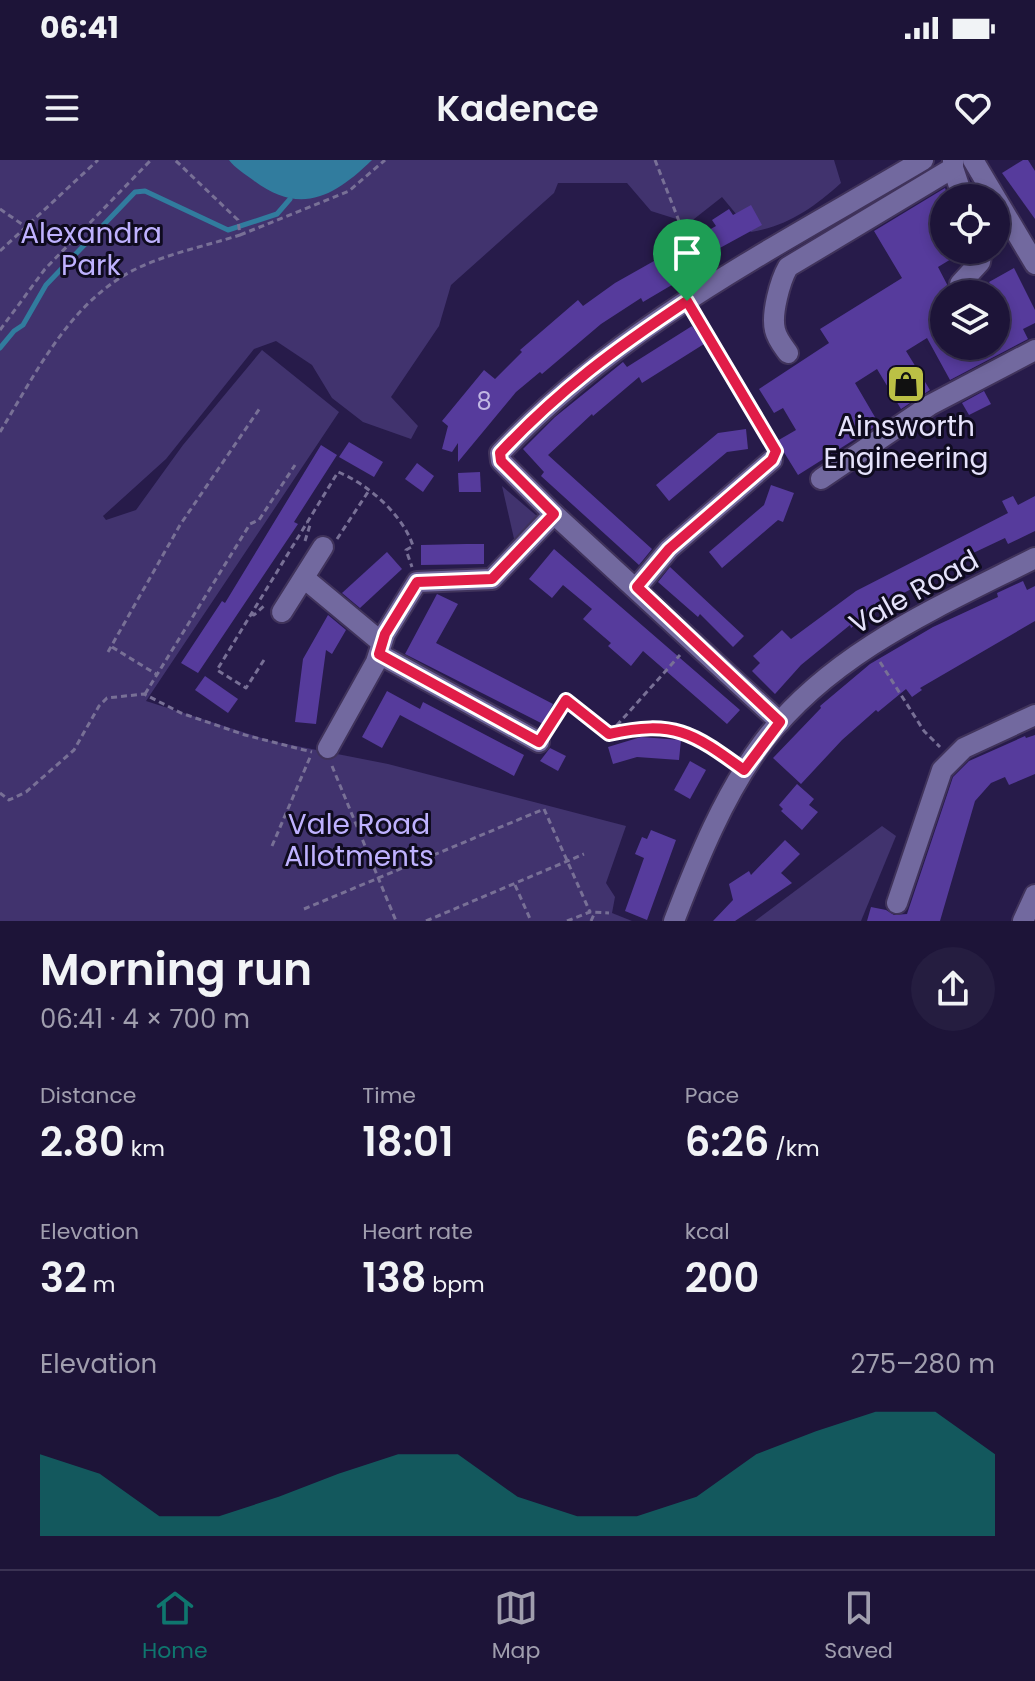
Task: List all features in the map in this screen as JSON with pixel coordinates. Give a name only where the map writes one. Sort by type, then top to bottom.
[{"type":"street","points":[[780,722],[637,587],[554,514],[501,461],[500,453],[543,407],[611,351],[707,288],[923,160]]},
{"type":"street","points":[[973,160],[1029,236],[1035,264]]},
{"type":"street","points":[[788,353],[777,337],[774,323],[783,276],[788,267],[953,164],[959,184]]},
{"type":"street","points":[[964,280],[978,264]]},
{"type":"street","points":[[821,479],[930,405],[1035,350]]},
{"type":"street","points":[[637,587],[669,549],[772,460]]},
{"type":"street","points":[[323,752],[403,600],[417,582],[492,579],[554,514]]},
{"type":"street","points":[[282,612],[321,551]]},
{"type":"street","name":"Vale Road","points":[[674,921],[692,875],[744,770],[780,722],[869,646],[899,627],[1035,558]]},
{"type":"street","points":[[304,578],[380,648],[539,742]]},
{"type":"street","points":[[897,903],[936,783],[952,758],[977,741],[1035,715]]},
{"type":"street","points":[[1023,921],[1035,895]]},
{"type":"path","points":[[0,251],[98,160]]},
{"type":"path","points":[[0,330],[45,269],[151,160]]},
{"type":"path","points":[[175,160],[238,220],[240,234]]},
{"type":"path","points":[[0,432],[60,334],[96,294],[132,271],[240,234],[349,191],[385,160]]},
{"type":"path","points":[[655,160],[707,288]]},
{"type":"path","points":[[0,209],[26,227]]},
{"type":"path","points":[[687,301],[768,434],[776,451],[772,460]]},
{"type":"path","points":[[156,674],[110,649],[180,525],[260,408]]},
{"type":"path","points":[[145,694],[250,524],[259,520],[295,465]]},
{"type":"path","points":[[321,551],[327,554],[369,490]]},
{"type":"path","points":[[609,734],[693,640]]},
{"type":"path","points":[[869,646],[924,731],[952,758]]},
{"type":"path","points":[[0,793],[9,800],[26,792],[74,750],[99,706],[107,698],[145,694],[169,709],[245,735],[323,752]]},
{"type":"path","points":[[539,742],[566,700],[609,734]]},
{"type":"path","points":[[609,734],[645,726],[675,729],[715,749],[744,770]]},
{"type":"path","points":[[272,846],[323,752]]},
{"type":"path","points":[[323,752],[396,921]]},
{"type":"path","points":[[304,909],[544,809],[593,912],[591,921]]},
{"type":"path","points":[[426,921],[584,854]]},
{"type":"path","points":[[515,885],[531,921]]},
{"type":"path","points":[[567,921],[593,912],[609,913]]},
{"type":"green space","points":[[0,160],[834,160],[841,183],[831,192],[788,220],[751,232],[722,197],[689,223],[651,211],[627,183],[558,183],[554,193],[451,285],[439,326],[391,397],[418,426],[411,439],[363,422],[332,398],[312,365],[276,341],[254,349],[166,459],[103,516],[106,520],[136,510],[183,445],[262,350],[339,412],[146,701],[271,741],[388,764],[626,826],[606,883],[615,897],[612,913],[632,921],[0,921]]},
{"type":"green space","points":[[502,486],[538,517],[515,543]]},
{"type":"green space","points":[[882,826],[896,836],[861,921],[755,921]]},
{"type":"water","points":[[229,160],[372,160],[330,192],[301,199],[270,191]]},
{"type":"building","points":[[1028,160],[1035,171],[1035,219],[1010,184],[1002,173]]},
{"type":"building","points":[[930,197],[930,264],[943,264],[938,267],[945,280],[930,280],[930,343],[927,338],[906,351],[930,390],[901,409],[877,369],[855,383],[879,424],[798,475],[777,441],[796,430],[783,408],[774,413],[759,389],[829,343],[820,329],[902,278],[874,231]]},
{"type":"building","points":[[751,205],[762,225],[718,249],[721,255],[704,266],[643,302],[641,298],[601,324],[516,392],[458,462],[458,443],[452,452],[442,449],[448,426],[442,421],[484,370],[495,379],[522,352],[520,350],[578,300],[583,306],[615,283],[716,226],[712,220],[729,209],[733,215]]},
{"type":"building","points":[[1014,268],[1035,310],[1035,323],[1023,329],[1028,339],[1010,348],[1010,280],[993,280]]},
{"type":"building","points":[[692,326],[704,344],[642,383],[639,377],[592,414],[548,455],[652,549],[639,565],[541,476],[544,472],[523,449],[555,417],[623,362],[627,367]]},
{"type":"building","points":[[939,360],[988,360],[950,380]]},
{"type":"building","points":[[984,391],[991,404],[969,415],[962,403]]},
{"type":"building","points":[[746,429],[748,449],[727,452],[669,501],[656,485],[718,433]]},
{"type":"building","points":[[349,442],[383,462],[374,477],[339,457]]},
{"type":"building","points":[[321,445],[337,455],[294,522],[298,524],[198,673],[181,663],[222,601],[225,603]]},
{"type":"building","points":[[417,463],[434,476],[423,492],[405,479]]},
{"type":"building","points":[[480,472],[481,492],[459,492],[458,473]]},
{"type":"building","points":[[771,485],[794,493],[783,522],[778,520],[722,568],[709,552],[764,505]]},
{"type":"building","points":[[1013,496],[1018,505],[1035,496],[1035,531],[1008,544],[1005,538],[933,572],[935,576],[884,608],[882,605],[851,628],[850,625],[801,665],[775,694],[752,671],[760,663],[753,656],[782,630],[791,639],[856,591],[1008,513],[1002,501]]},
{"type":"building","points":[[484,544],[484,564],[421,565],[421,545]]},
{"type":"building","points":[[554,549],[740,710],[727,724],[643,651],[631,666],[608,646],[611,643],[583,619],[592,609],[563,585],[552,598],[529,579]]},
{"type":"building","points":[[387,552],[402,569],[360,608],[342,593]]},
{"type":"building","points":[[670,567],[744,636],[733,647],[700,614],[698,617],[658,582]]},
{"type":"building","points":[[1023,581],[1027,590],[1035,586],[1035,621],[920,688],[922,690],[912,697],[906,689],[842,740],[801,784],[773,758],[820,706],[870,664],[933,627],[998,597],[997,593]]},
{"type":"building","points":[[437,594],[458,604],[436,643],[553,704],[543,724],[405,654]]},
{"type":"building","points":[[328,615],[346,630],[332,654],[326,650],[316,724],[295,722],[303,659]]},
{"type":"building","points":[[205,676],[238,699],[228,713],[195,690]]},
{"type":"building","points":[[387,691],[420,709],[423,702],[524,755],[514,776],[400,715],[382,748],[362,737]]},
{"type":"building","points":[[1035,735],[1035,774],[1009,785],[1005,777],[991,783],[975,801],[940,921],[867,921],[871,907],[894,915],[907,914],[953,777],[969,761],[1025,736]]},
{"type":"building","points":[[641,737],[681,740],[679,760],[637,757],[613,764],[608,747]]},
{"type":"building","points":[[550,748],[566,756],[558,771],[540,761]]},
{"type":"building","points":[[690,761],[706,770],[690,799],[674,790]]},
{"type":"building","points":[[797,784],[814,799],[809,805],[818,812],[802,830],[781,811],[783,809],[779,805]]},
{"type":"building","points":[[651,830],[676,840],[647,920],[625,911],[644,858],[635,854],[642,837],[647,839]]},
{"type":"building","points":[[785,840],[800,854],[781,873],[792,883],[735,921],[713,921],[733,900],[729,884],[749,871],[751,875]]},
{"type":"waterway","points":[[0,348],[23,325],[46,285],[135,192],[145,191],[228,230],[277,214],[290,199]]},
{"type":"place","name":"Ainsworth Engineering","points":[[906,384]]},
{"type":"route","points":[[687,301],[776,451],[772,460],[669,549],[637,587],[780,722],[744,770],[715,749],[675,729],[645,726],[609,734],[566,700],[539,742],[379,654],[385,634],[403,600],[417,582],[492,579],[554,514],[501,461],[500,453],[543,407],[611,351],[687,301]]},
{"type":"park label","name":"Alexandra Park","points":[[91,249]]},
{"type":"park label","name":"Vale Road Allotments","points":[[359,840]]}]
